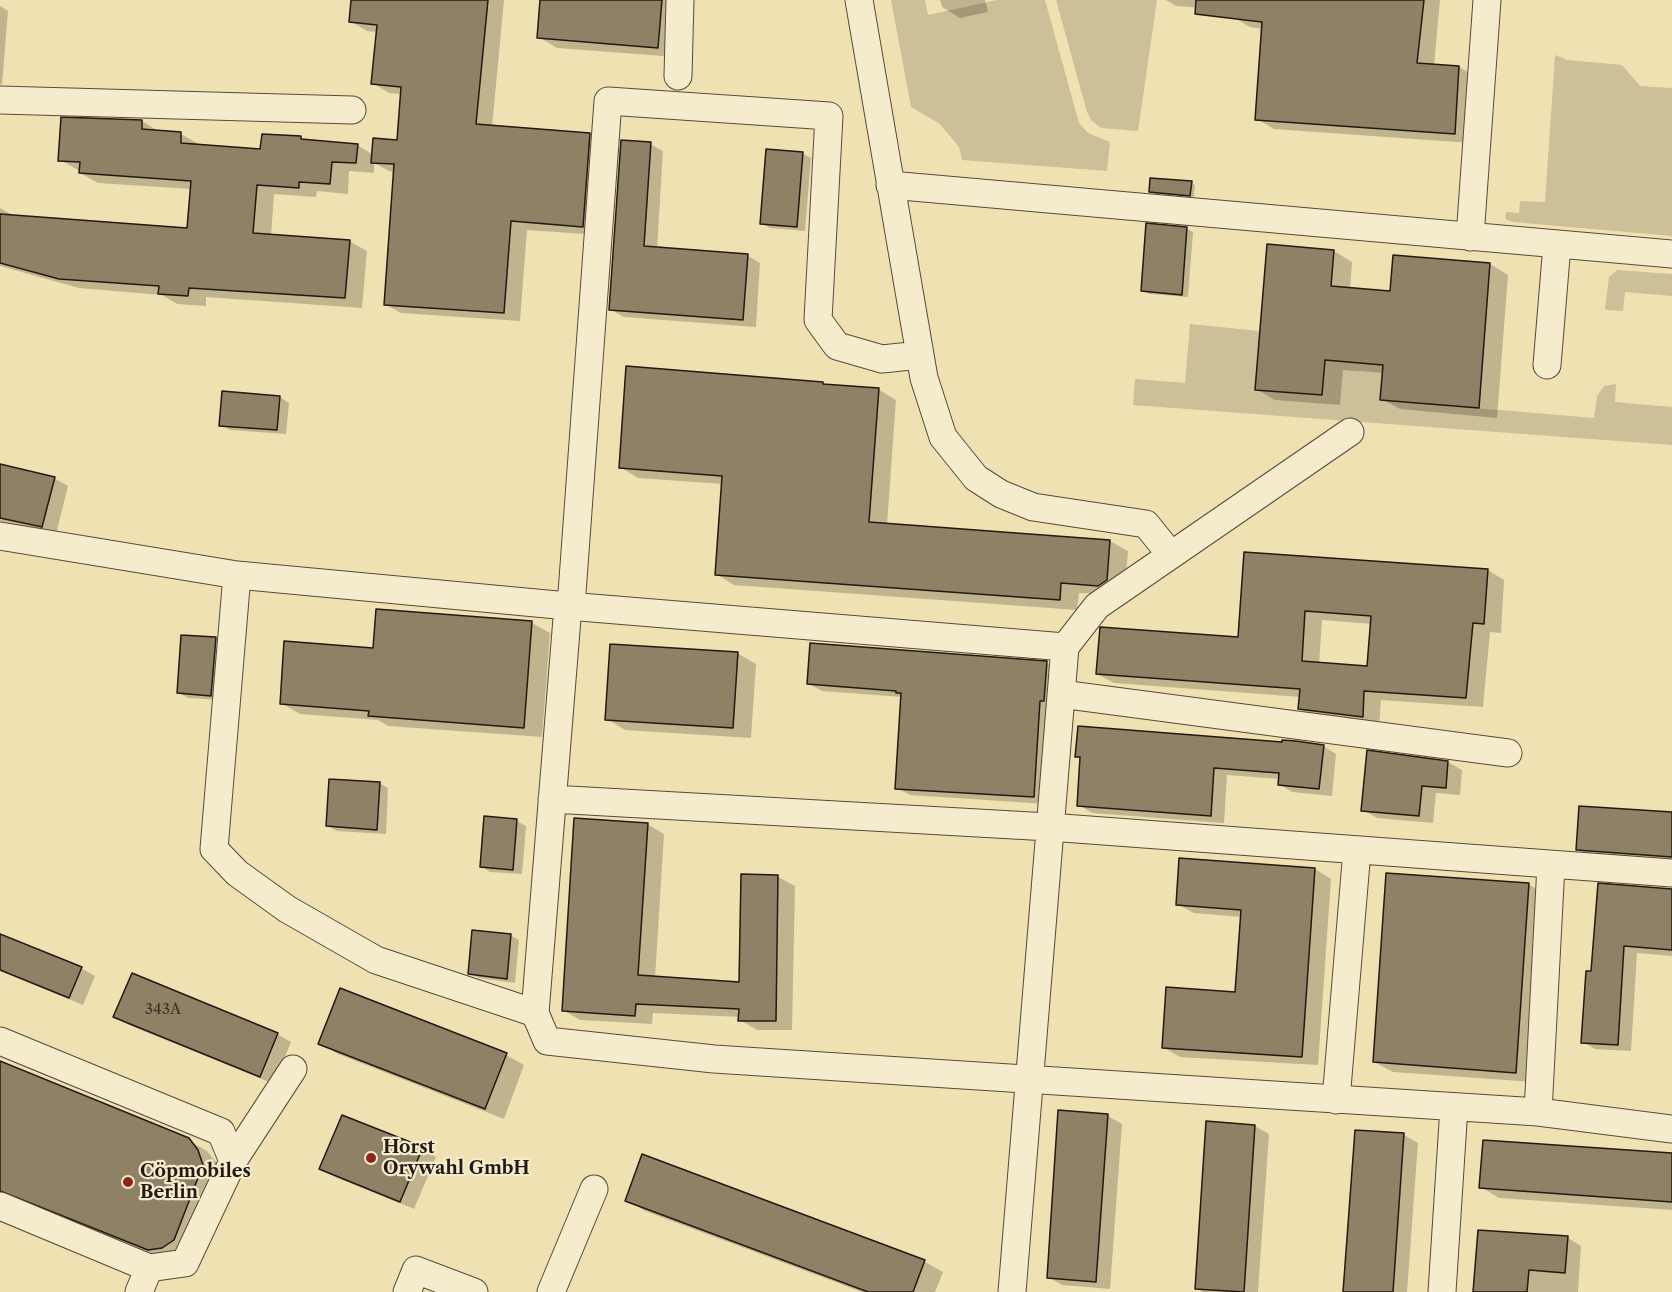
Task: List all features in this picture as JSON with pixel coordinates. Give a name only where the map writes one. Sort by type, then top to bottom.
[{"type":"lane","points":[[678,76],[680,0]]},
{"type":"lane","points":[[859,0],[924,378],[943,436],[976,478],[1001,494],[1033,507],[1146,524],[1171,555]]},
{"type":"lane","points":[[1470,237],[1487,0]]},
{"type":"lane","points":[[0,100],[352,110]]},
{"type":"lane","points":[[920,355],[882,359],[837,346],[818,320],[829,116],[608,101],[572,593],[568,606],[535,1013],[547,1041],[714,1059],[1538,1112],[1672,1129]]},
{"type":"lane","points":[[890,185],[1672,254]]},
{"type":"lane","points":[[1547,365],[1557,244]]},
{"type":"lane","points":[[1012,1292],[1065,647],[1096,606],[1350,432]]},
{"type":"lane","points":[[0,536],[237,575],[568,606],[1065,647]]},
{"type":"lane","points":[[237,575],[214,849],[237,873],[287,909],[376,960],[535,1013]]},
{"type":"lane","points":[[1061,694],[1508,753]]},
{"type":"lane","points":[[552,799],[1049,827],[1672,873]]},
{"type":"lane","points":[[1336,1100],[1357,850]]},
{"type":"lane","points":[[1538,1112],[1551,865]]},
{"type":"lane","points":[[0,1041],[221,1132],[233,1161]]},
{"type":"lane","points":[[0,1206],[144,1280],[185,1263],[233,1161],[293,1069]]},
{"type":"lane","points":[[1442,1292],[1454,1107]]},
{"type":"lane","points":[[551,1292],[594,1189]]},
{"type":"lane","points":[[992,1292],[1015,1260]]},
{"type":"lane","points":[[407,1292],[416,1270],[474,1292]]},
{"type":"shaded area","points":[[891,0],[925,0],[928,15],[997,0],[1045,0],[1079,123],[1088,133],[1110,142],[1107,171],[962,160],[959,147],[940,124],[911,107]]},
{"type":"shaded area","points":[[1056,0],[1157,0],[1138,131],[1101,128],[1091,120]]},
{"type":"shaded area","points":[[1555,55],[1567,60],[1622,65],[1640,86],[1672,88],[1672,236],[1513,222],[1505,219],[1506,212],[1519,213],[1520,201],[1545,202]]},
{"type":"shaded area","points":[[1617,270],[1672,274],[1672,296],[1625,292],[1623,311],[1607,310],[1605,309],[1609,277]]},
{"type":"shaded area","points":[[1190,324],[1260,331],[1255,390],[1322,395],[1325,360],[1383,365],[1381,400],[1594,418],[1597,396],[1604,386],[1616,384],[1615,402],[1672,407],[1672,445],[1133,405],[1135,379],[1185,383]]},
{"type":"building","points":[[351,0],[488,0],[476,124],[590,133],[583,227],[511,221],[504,313],[384,305],[394,164],[371,163],[373,138],[397,140],[401,87],[371,84],[377,25],[349,22]]},
{"type":"building","points":[[540,0],[662,0],[658,48],[537,38]]},
{"type":"building","points":[[1196,0],[1424,0],[1417,63],[1459,66],[1455,134],[1255,120],[1262,22],[1195,14]]},
{"type":"building","points":[[61,117],[142,120],[142,129],[181,132],[181,143],[260,149],[262,134],[301,136],[301,139],[358,144],[356,163],[332,162],[330,184],[299,182],[299,188],[257,185],[253,233],[350,240],[345,298],[189,288],[188,296],[158,294],[159,286],[59,279],[0,263],[0,214],[187,228],[191,181],[79,173],[80,162],[58,161]]},
{"type":"building","points":[[621,140],[651,142],[644,246],[748,254],[743,320],[609,310]]},
{"type":"building","points":[[766,149],[803,152],[797,227],[760,224]]},
{"type":"building","points":[[1150,178],[1192,181],[1190,196],[1149,192]]},
{"type":"building","points":[[1146,223],[1187,227],[1182,295],[1141,291]]},
{"type":"building","points":[[1267,244],[1334,250],[1331,286],[1390,291],[1393,255],[1490,263],[1479,408],[1380,400],[1383,365],[1325,360],[1322,395],[1255,390]]},
{"type":"building","points":[[626,366],[879,388],[869,522],[1110,540],[1107,580],[1098,586],[1061,583],[1060,600],[715,575],[722,476],[619,468]]},
{"type":"building","points":[[222,391],[280,396],[277,430],[219,426]]},
{"type":"building","points":[[0,464],[55,477],[42,527],[0,518]]},
{"type":"building","points":[[1244,552],[1488,569],[1484,624],[1473,623],[1466,698],[1364,691],[1363,717],[1298,709],[1300,689],[1096,674],[1100,627],[1238,637]],"holes":[[[1305,611],[1371,616],[1367,666],[1302,661]]]},
{"type":"building","points":[[376,609],[532,621],[524,728],[368,716],[369,711],[280,704],[284,641],[373,648]]},
{"type":"building","points":[[181,635],[216,637],[211,696],[177,693]]},
{"type":"building","points":[[810,643],[1047,661],[1044,701],[1040,701],[1034,797],[895,789],[901,693],[807,684]]},
{"type":"building","points":[[610,644],[738,652],[733,728],[605,720]]},
{"type":"building","points":[[1078,726],[1282,742],[1282,740],[1296,741],[1324,745],[1319,789],[1278,785],[1279,773],[1214,768],[1211,816],[1077,806],[1080,757],[1075,757]]},
{"type":"building","points":[[1367,750],[1448,761],[1446,788],[1422,786],[1419,816],[1361,811]]},
{"type":"building","points":[[329,779],[380,782],[377,830],[326,826]]},
{"type":"building","points":[[1579,806],[1672,812],[1672,857],[1576,850]]},
{"type":"building","points":[[484,816],[517,819],[513,870],[480,867]]},
{"type":"building","points":[[574,818],[648,823],[638,975],[739,982],[741,874],[778,875],[776,1021],[738,1021],[739,1009],[636,1004],[635,1016],[562,1011]]},
{"type":"building","points":[[1179,858],[1315,868],[1302,1057],[1162,1048],[1166,987],[1235,992],[1241,910],[1176,905]]},
{"type":"building","points":[[1386,873],[1529,883],[1516,1073],[1373,1062]]},
{"type":"building","points":[[1598,883],[1672,889],[1672,950],[1624,946],[1618,1045],[1581,1043],[1586,971],[1591,971]]},
{"type":"building","points":[[472,930],[511,934],[507,979],[468,974]]},
{"type":"building","points":[[0,934],[82,967],[69,998],[0,970]]},
{"type":"building","points":[[132,973],[278,1033],[260,1077],[113,1017]]},
{"type":"building","points":[[340,988],[507,1053],[485,1109],[318,1044]]},
{"type":"building","points":[[0,1061],[189,1138],[198,1150],[203,1165],[174,1240],[162,1248],[148,1250],[0,1191]]},
{"type":"building","points":[[1058,1110],[1108,1114],[1096,1282],[1047,1278]]},
{"type":"building","name":"Horst Orywahl GmbH","points":[[342,1115],[423,1147],[400,1202],[319,1169]]},
{"type":"building","points":[[1206,1121],[1255,1125],[1244,1292],[1195,1289]]},
{"type":"building","points":[[1355,1130],[1404,1133],[1393,1292],[1343,1292]]},
{"type":"building","points":[[1483,1140],[1672,1153],[1672,1202],[1479,1188]]},
{"type":"building","points":[[642,1154],[925,1260],[913,1292],[868,1292],[625,1201]]},
{"type":"building","points":[[1478,1230],[1568,1236],[1565,1273],[1529,1270],[1527,1292],[1473,1292]]},
{"type":"place","name":"Horst Orywahl GmbH","points":[[371,1158]]},
{"type":"place","name":"Cöpmobiles Berlin","points":[[128,1182]]}]
